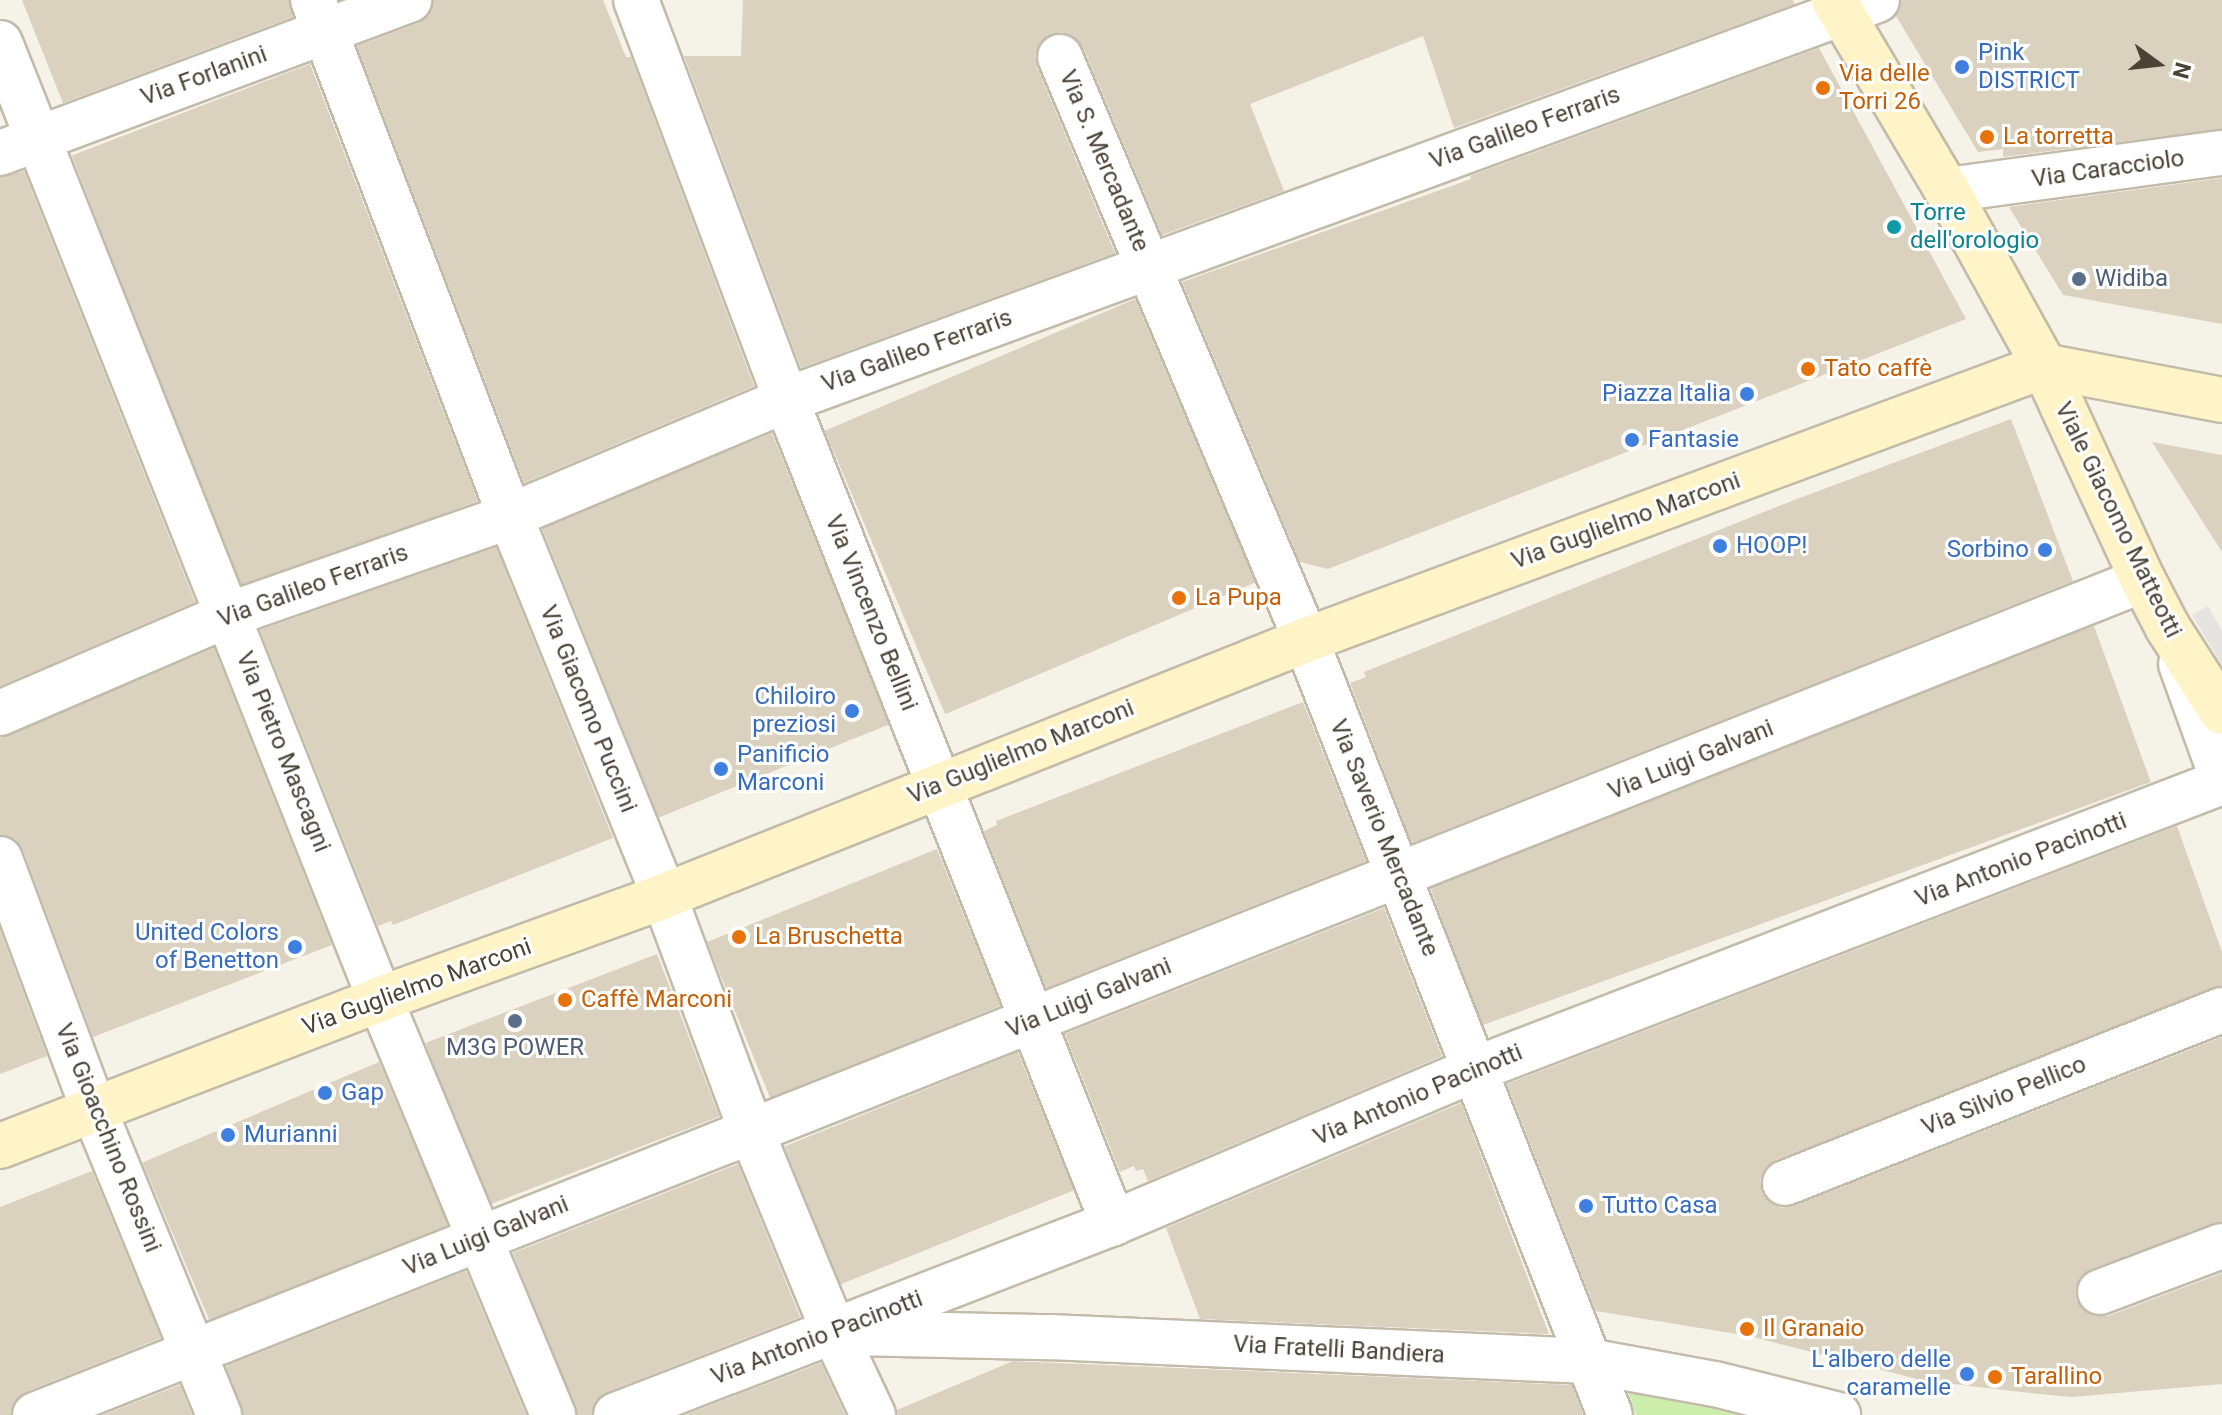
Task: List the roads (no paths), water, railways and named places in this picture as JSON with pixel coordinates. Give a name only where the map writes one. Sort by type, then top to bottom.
[{"type":"street","name":"Via Forlanini","points":[[18,145],[320,16],[409,0]]},
{"type":"street","name":"Via Vincenzo Bellini","points":[[636,0],[786,400],[1030,1021],[1113,1223]]},
{"type":"street","name":"Via Galileo Ferraris","points":[[0,713],[228,615],[510,516],[786,400],[1852,4]]},
{"type":"street","name":"Viale Giacomo Matteotti","points":[[1852,4],[1947,190],[2044,366],[2168,628],[2222,712]]},
{"type":"street","name":"Via Giacomo Puccini","points":[[320,16],[510,516],[664,896],[752,1133],[834,1332],[873,1415]]},
{"type":"street","name":"Via Pietro Mascagni","points":[[0,43],[18,145],[228,615],[380,999],[553,1415]]},
{"type":"street","name":"Via S. Mercadante","points":[[1060,57],[1148,265]]},
{"type":"street","name":"Via Caracciolo","points":[[1947,190],[2222,153]]},
{"type":"street","name":"Via Saverio Mercadante","points":[[1148,265],[1306,640],[1610,1415]]},
{"type":"street","points":[[2044,366],[2222,400]]},
{"type":"street","name":"Via Guglielmo Marconi","points":[[0,1146],[380,999],[664,896],[1306,640],[2044,366]]},
{"type":"street","name":"Via Luigi Galvani","points":[[35,1415],[2143,580]]},
{"type":"street","points":[[2168,628],[2222,780]]},
{"type":"street","name":"Via Antonio Pacinotti","points":[[616,1415],[1113,1223],[1476,1069],[2222,780]]},
{"type":"street","name":"Via Gioacchino Rossini","points":[[0,859],[94,1110],[219,1415]]},
{"type":"street","name":"Via Silvio Pellico","points":[[1785,1183],[2222,1010]]},
{"type":"street","points":[[2100,1292],[2222,1246]]},
{"type":"street","name":"Via Fratelli Bandiera","points":[[834,1332],[1050,1337],[1588,1361],[1715,1384],[1838,1415]]},
{"type":"place","name":"Pink DISTRICT","points":[[1962,67]]},
{"type":"place","name":"Via delle Torri 26","points":[[1823,88]]},
{"type":"place","name":"La torretta","points":[[1987,137]]},
{"type":"place","name":"Torre dell'orologio","points":[[1894,227]]},
{"type":"place","name":"Widiba","points":[[2079,279]]},
{"type":"place","name":"Tato caffè","points":[[1808,369]]},
{"type":"place","name":"Piazza Italia","points":[[1747,394]]},
{"type":"place","name":"Fantasie","points":[[1632,440]]},
{"type":"place","name":"HOOP!","points":[[1720,546]]},
{"type":"place","name":"Sorbino","points":[[2045,550]]},
{"type":"place","name":"La Pupa","points":[[1179,598]]},
{"type":"place","name":"Chiloiro preziosi","points":[[852,711]]},
{"type":"place","name":"Panificio Marconi","points":[[721,769]]},
{"type":"place","name":"La Bruschetta","points":[[739,937]]},
{"type":"place","name":"United Colors of Benetton","points":[[295,947]]},
{"type":"place","name":"Caffè Marconi","points":[[565,1000]]},
{"type":"place","name":"M3G POWER","points":[[515,1021]]},
{"type":"place","name":"Gap","points":[[325,1093]]},
{"type":"place","name":"Murianni","points":[[228,1135]]},
{"type":"place","name":"Tutto Casa","points":[[1586,1206]]},
{"type":"place","name":"Il Granaio","points":[[1747,1329]]},
{"type":"place","name":"L'albero delle caramelle","points":[[1967,1374]]},
{"type":"place","name":"Tarallino","points":[[1995,1377]]}]
